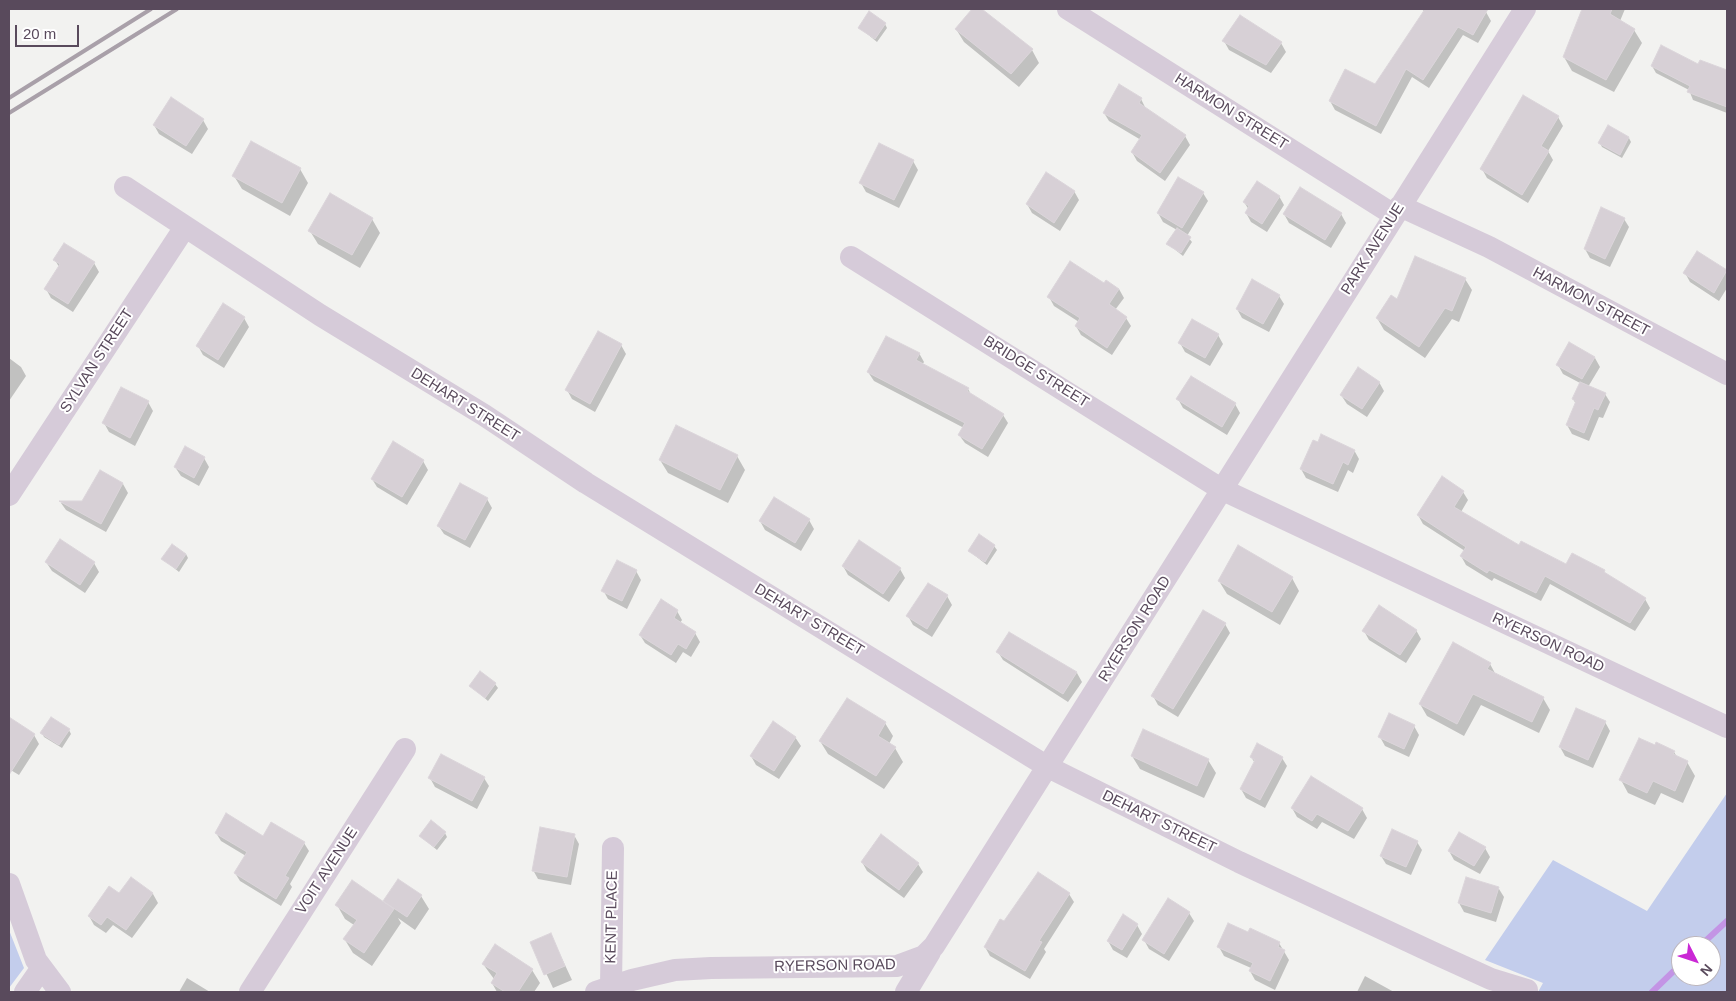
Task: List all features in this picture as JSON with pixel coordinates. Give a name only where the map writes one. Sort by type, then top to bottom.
[{"type":"street","name":"HARMON STREET","points":[[1068,9],[1397,211],[1489,247],[1727,374]]},
{"type":"street","name":"PARK AVENUE","points":[[1221,490],[1525,9]]},
{"type":"street","name":"DEHART STREET","points":[[125,187],[320,315],[484,415],[586,483],[1048,768],[1238,862],[1427,950],[1491,978],[1527,990]]},
{"type":"street","name":"SYLVAN STREET","points":[[9,495],[185,227]]},
{"type":"street","name":"BRIDGE STREET","points":[[850,257],[1221,490]]},
{"type":"street","name":"RYERSON ROAD","points":[[603,989],[675,970],[897,966],[924,956],[932,949],[1048,768],[1221,490],[1727,727]]},
{"type":"street","name":"VOIT AVENUE","points":[[250,992],[405,749]]},
{"type":"street","name":"KENT PLACE","points":[[603,989],[613,848]]},
{"type":"street","points":[[9,884],[30,947],[42,969],[60,992]]},
{"type":"street","points":[[906,992],[932,949]]},
{"type":"street","points":[[25,992],[42,969]]},
{"type":"shaded area","points":[[1727,793],[1727,992],[1538,992],[1543,983],[1485,960],[1553,860],[1647,911]]},
{"type":"shaded area","points":[[9,930],[24,968],[9,988]]},
{"type":"building","points":[[972,9],[982,9],[1033,49],[1011,74],[955,29]]},
{"type":"building","points":[[1425,9],[1488,9],[1473,35],[1458,27],[1423,80],[1406,69],[1376,126],[1329,101],[1345,69],[1375,84]]},
{"type":"building","points":[[1582,9],[1612,9],[1610,14],[1635,29],[1606,80],[1563,57]]},
{"type":"building","points":[[869,11],[886,23],[875,39],[858,28]]},
{"type":"building","points":[[1240,15],[1282,42],[1266,65],[1222,41]]},
{"type":"building","points":[[1661,45],[1698,64],[1700,60],[1727,70],[1727,107],[1687,92],[1690,86],[1651,66]]},
{"type":"building","points":[[1119,84],[1142,98],[1139,103],[1186,135],[1160,173],[1131,152],[1142,135],[1103,113]]},
{"type":"building","points":[[1523,95],[1559,116],[1541,146],[1549,151],[1522,195],[1480,169]]},
{"type":"building","points":[[171,97],[204,119],[186,146],[153,125]]},
{"type":"building","points":[[1608,125],[1629,137],[1620,155],[1598,143]]},
{"type":"building","points":[[251,141],[301,168],[282,203],[232,176]]},
{"type":"building","points":[[879,143],[914,160],[894,200],[859,183]]},
{"type":"building","points":[[1046,172],[1075,191],[1054,223],[1026,204]]},
{"type":"building","points":[[1178,177],[1204,192],[1182,228],[1157,213]]},
{"type":"building","points":[[1257,181],[1280,196],[1262,224],[1245,213],[1249,206],[1243,202]]},
{"type":"building","points":[[1300,187],[1342,213],[1325,240],[1283,214]]},
{"type":"building","points":[[330,193],[373,218],[352,255],[308,231]]},
{"type":"building","points":[[1601,207],[1625,218],[1605,259],[1584,249]]},
{"type":"building","points":[[1177,228],[1191,237],[1181,253],[1166,244]]},
{"type":"building","points":[[64,243],[95,262],[68,304],[44,289],[60,264],[53,260]]},
{"type":"building","points":[[1697,251],[1727,270],[1714,293],[1683,273]]},
{"type":"building","points":[[1415,256],[1466,278],[1452,311],[1445,308],[1419,347],[1376,318],[1391,295],[1397,299]]},
{"type":"building","points":[[1070,261],[1104,283],[1106,280],[1119,289],[1109,304],[1127,317],[1107,348],[1075,326],[1080,318],[1047,297]]},
{"type":"building","points":[[1252,279],[1280,295],[1263,324],[1236,309]]},
{"type":"building","points":[[223,303],[245,317],[218,360],[196,346]]},
{"type":"building","points":[[1192,319],[1219,334],[1205,358],[1178,343]]},
{"type":"building","points":[[598,331],[622,344],[590,404],[565,390]]},
{"type":"building","points":[[886,336],[920,353],[916,360],[969,388],[967,391],[1004,414],[982,449],[958,435],[965,423],[867,372]]},
{"type":"building","points":[[1569,342],[1595,357],[1582,379],[1556,365]]},
{"type":"building","points":[[1358,367],[1380,382],[1362,409],[1340,395]]},
{"type":"building","points":[[1191,376],[1236,403],[1222,427],[1176,399]]},
{"type":"building","points":[[1580,382],[1606,393],[1598,410],[1594,408],[1584,433],[1566,425],[1576,401],[1572,399]]},
{"type":"building","points":[[121,387],[149,401],[130,438],[102,423]]},
{"type":"building","points":[[676,425],[738,455],[720,490],[659,460]]},
{"type":"building","points":[[1321,434],[1355,450],[1348,465],[1343,462],[1333,484],[1300,469],[1313,440],[1318,442]]},
{"type":"building","points":[[393,441],[424,460],[402,497],[371,479]]},
{"type":"building","points":[[185,446],[205,457],[194,478],[174,467]]},
{"type":"building","points":[[100,470],[123,483],[101,524],[59,501],[82,501]]},
{"type":"building","points":[[1442,476],[1464,491],[1454,507],[1519,545],[1521,541],[1566,564],[1572,553],[1605,570],[1604,572],[1646,598],[1630,623],[1545,576],[1536,593],[1489,570],[1487,573],[1460,556],[1466,547],[1417,515]]},
{"type":"building","points":[[460,483],[488,498],[465,540],[437,526]]},
{"type":"building","points":[[774,497],[810,519],[795,543],[759,521]]},
{"type":"building","points":[[979,534],[995,545],[985,562],[968,551]]},
{"type":"building","points":[[60,539],[95,562],[80,585],[45,562]]},
{"type":"building","points":[[859,540],[901,568],[883,594],[842,566]]},
{"type":"building","points":[[172,544],[186,554],[176,569],[161,559]]},
{"type":"building","points":[[1238,545],[1293,577],[1272,612],[1218,581]]},
{"type":"building","points":[[617,560],[637,570],[622,601],[601,591]]},
{"type":"building","points":[[928,583],[948,595],[927,629],[906,616]]},
{"type":"building","points":[[661,599],[678,610],[674,618],[696,632],[686,649],[678,644],[671,655],[639,635]]},
{"type":"building","points":[[1379,605],[1417,630],[1400,655],[1362,631]]},
{"type":"building","points":[[1203,610],[1226,623],[1173,709],[1151,696]]},
{"type":"building","points":[[1009,632],[1077,672],[1063,694],[996,652]]},
{"type":"building","points":[[1453,642],[1491,663],[1487,669],[1544,697],[1532,722],[1473,694],[1457,724],[1419,704]]},
{"type":"building","points":[[480,671],[496,683],[485,698],[469,686]]},
{"type":"building","points":[[847,698],[886,722],[878,736],[896,747],[876,776],[819,741]]},
{"type":"building","points":[[1576,708],[1606,721],[1588,760],[1559,747]]},
{"type":"building","points":[[1389,713],[1415,725],[1404,749],[1378,737]]},
{"type":"building","points":[[9,717],[35,734],[9,775]]},
{"type":"building","points":[[51,717],[70,729],[59,745],[40,733]]},
{"type":"building","points":[[773,721],[796,737],[774,771],[750,756]]},
{"type":"building","points":[[1143,729],[1209,759],[1197,786],[1131,756]]},
{"type":"building","points":[[1639,738],[1655,745],[1656,742],[1675,751],[1673,754],[1688,761],[1675,791],[1653,781],[1647,793],[1619,780]]},
{"type":"building","points":[[1257,743],[1283,757],[1260,800],[1240,789],[1255,760],[1250,757]]},
{"type":"building","points":[[441,754],[485,777],[472,801],[428,778]]},
{"type":"building","points":[[1311,776],[1363,808],[1348,831],[1317,814],[1312,821],[1291,808]]},
{"type":"building","points":[[226,813],[263,836],[271,822],[305,842],[285,876],[289,878],[276,899],[234,873],[247,852],[215,833]]},
{"type":"building","points":[[431,820],[446,832],[434,847],[419,836]]},
{"type":"building","points":[[540,827],[575,834],[567,877],[532,871]]},
{"type":"building","points":[[1392,829],[1418,841],[1406,867],[1380,856]]},
{"type":"building","points":[[1459,832],[1486,847],[1474,866],[1448,851]]},
{"type":"building","points":[[881,834],[919,863],[899,890],[861,862]]},
{"type":"building","points":[[1038,872],[1070,893],[1039,941],[1042,942],[1025,971],[984,947],[1000,919],[1004,921]]},
{"type":"building","points":[[131,877],[153,893],[126,930],[107,917],[101,925],[88,916],[109,886],[119,893]]},
{"type":"building","points":[[1466,877],[1499,887],[1491,913],[1458,903]]},
{"type":"building","points":[[398,879],[422,895],[407,917],[383,901]]},
{"type":"building","points":[[352,880],[394,909],[364,953],[343,939],[357,920],[335,905]]},
{"type":"building","points":[[1168,898],[1190,912],[1164,954],[1142,940]]},
{"type":"building","points":[[1123,914],[1138,924],[1122,950],[1107,941]]},
{"type":"building","points":[[1228,923],[1248,932],[1250,928],[1280,942],[1278,947],[1285,950],[1270,981],[1249,971],[1253,963],[1217,947]]},
{"type":"building","points":[[551,933],[565,966],[544,975],[530,942]]},
{"type":"building","points":[[495,944],[533,969],[518,992],[505,992],[491,983],[497,973],[482,964]]},
{"type":"waterway","points":[[1711,936],[1727,921]]},
{"type":"waterway","points":[[1652,992],[1671,974]]},
{"type":"railway","points":[[9,98],[151,9]]},
{"type":"railway","points":[[9,113],[177,9]]}]
